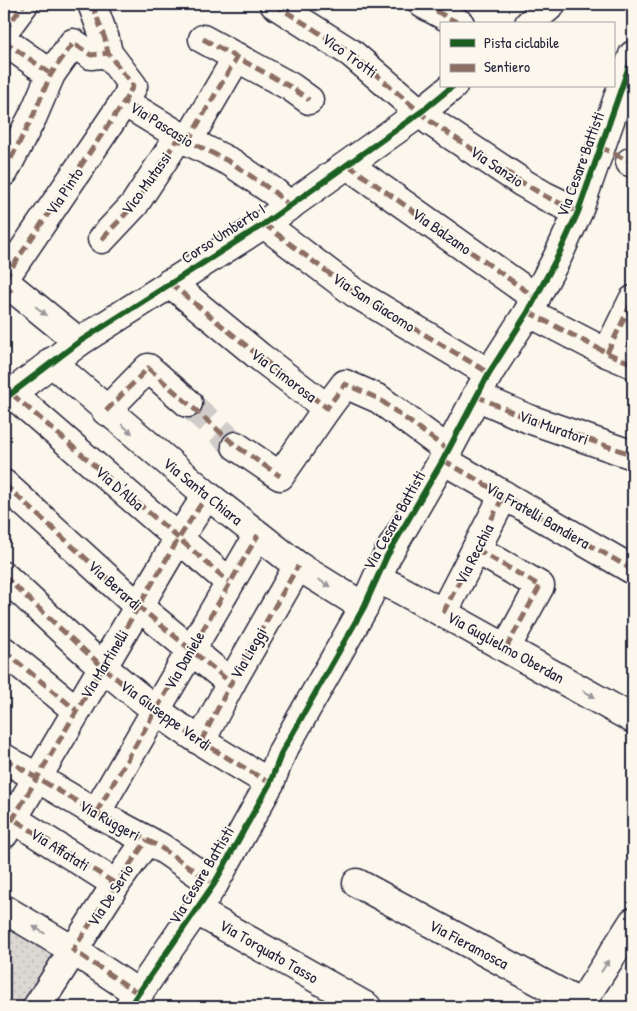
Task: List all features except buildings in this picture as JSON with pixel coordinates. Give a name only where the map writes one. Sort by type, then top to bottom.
[{"type":"street","points":[[4,31],[24,4]]},
{"type":"street","name":"Via Pascasio","points":[[92,4],[105,39],[108,54],[132,86],[124,102],[188,141],[232,163],[274,192],[290,206]]},
{"type":"street","name":"Vico Trotti","points":[[274,4],[351,53],[421,112]]},
{"type":"street","points":[[423,4],[456,22]]},
{"type":"street","points":[[531,22],[552,4]]},
{"type":"street","points":[[203,39],[291,87],[309,100]]},
{"type":"street","points":[[4,41],[51,74]]},
{"type":"street","points":[[4,172],[33,116],[51,74],[73,44],[91,55],[108,54]]},
{"type":"street","name":"Via Cesare Battisti","points":[[134,1001],[214,884],[270,784],[282,752],[364,607],[387,556],[489,373],[532,305],[578,212],[618,156],[633,55]]},
{"type":"street","name":"Vico Mutassi","points":[[102,239],[134,205],[176,141],[188,141],[237,57]]},
{"type":"street","name":"Corso Umberto I","points":[[8,396],[79,342],[290,206],[421,112],[451,88]]},
{"type":"street","name":"Via Pinto","points":[[6,286],[124,102]]},
{"type":"street","name":"Via Sanzio","points":[[421,112],[430,121],[523,183],[578,212]]},
{"type":"street","name":"Via Balzano","points":[[348,165],[532,305],[607,353],[633,364]]},
{"type":"street","name":"Via San Giacomo","points":[[264,224],[355,293],[489,373]]},
{"type":"street","name":"Via Cimorosa","points":[[170,283],[260,357],[327,408],[345,384],[378,399],[445,455]]},
{"type":"street","points":[[6,286],[79,342]]},
{"type":"street","points":[[607,353],[633,300]]},
{"type":"street","name":"Via Santa Chiara","points":[[51,362],[106,411],[258,535],[298,566],[364,607]]},
{"type":"street","points":[[106,411],[148,368],[188,403]]},
{"type":"street","name":"Via D'Alba","points":[[8,396],[229,582]]},
{"type":"street","name":"Via Muratori","points":[[476,396],[529,419],[633,455]]},
{"type":"street","points":[[236,446],[280,476],[327,408]]},
{"type":"street","name":"Via Fratelli Bandiera","points":[[445,455],[504,495],[632,567]]},
{"type":"street","name":"Via Berardi","points":[[4,484],[138,606],[231,683]]},
{"type":"street","name":"Via Martinelli","points":[[7,822],[38,778],[138,606],[207,495]]},
{"type":"street","name":"Via Recchia","points":[[443,613],[504,495]]},
{"type":"street","name":"Via Daniele","points":[[96,813],[258,535]]},
{"type":"street","points":[[476,549],[540,586],[506,648]]},
{"type":"street","name":"Via Lieggi","points":[[201,741],[231,683],[298,566]]},
{"type":"street","name":"Via Giuseppe Verdi","points":[[4,576],[102,667],[155,710],[270,784]]},
{"type":"street","name":"Via Guglielmo Oberdan","points":[[377,579],[397,588],[633,718]]},
{"type":"street","points":[[4,651],[76,710]]},
{"type":"street","name":"Via Ruggeri","points":[[4,758],[96,813],[160,847],[214,884]]},
{"type":"street","name":"Via Affatati","points":[[7,822],[116,884]]},
{"type":"street","name":"Via De Serio","points":[[37,1007],[116,884],[147,840]]},
{"type":"street","name":"Via Fieramosca","points":[[357,883],[580,1006]]},
{"type":"street","points":[[4,909],[74,950],[134,1001]]},
{"type":"street","name":"Via Torquato Tasso","points":[[197,910],[367,1007]]},
{"type":"street","points":[[580,1006],[633,922]]},
{"type":"shaded area","points":[[4,918],[66,957],[30,1007],[4,1007]]},
{"type":"tunnel","points":[[188,403],[236,446]]},
{"type":"marked path","points":[[4,31],[24,4]]},
{"type":"marked path","points":[[92,4],[108,53],[133,86],[124,102],[188,141],[232,163],[274,192],[290,206]]},
{"type":"marked path","points":[[274,4],[351,53],[430,121],[523,183],[578,212]]},
{"type":"marked path","points":[[423,4],[456,22]]},
{"type":"marked path","points":[[203,39],[291,87],[309,100]]},
{"type":"marked path","points":[[4,41],[51,74]]},
{"type":"marked path","points":[[4,172],[33,116],[51,74],[73,43],[91,55],[108,53]]},
{"type":"marked path","points":[[102,239],[134,205],[176,141],[188,141],[237,57]]},
{"type":"marked path","points":[[4,279],[124,102]]},
{"type":"marked path","points":[[600,147],[633,163]]},
{"type":"marked path","points":[[348,165],[536,298]]},
{"type":"marked path","points":[[264,224],[355,293],[489,373]]},
{"type":"marked path","points":[[170,283],[260,357],[327,408],[345,384],[379,399],[448,450]]},
{"type":"marked path","points":[[4,295],[13,288]]},
{"type":"marked path","points":[[607,353],[633,300]]},
{"type":"marked path","points":[[528,312],[607,353],[633,364]]},
{"type":"marked path","points":[[106,411],[148,368],[236,446],[280,476]]},
{"type":"marked path","points":[[12,394],[229,582]]},
{"type":"marked path","points":[[476,396],[529,419],[633,455]]},
{"type":"marked path","points":[[443,460],[633,570]]},
{"type":"marked path","points":[[4,484],[138,606],[231,683]]},
{"type":"marked path","points":[[4,834],[179,538],[207,495]]},
{"type":"marked path","points":[[443,613],[504,495]]},
{"type":"marked path","points":[[96,813],[258,535]]},
{"type":"marked path","points":[[476,549],[540,586],[506,648]]},
{"type":"marked path","points":[[201,741],[231,683],[298,566]]},
{"type":"marked path","points":[[4,576],[135,694],[197,739],[270,783]]},
{"type":"marked path","points":[[4,651],[76,710]]},
{"type":"marked path","points":[[4,758],[96,813],[160,847],[214,884]]},
{"type":"marked path","points":[[4,813],[116,884]]},
{"type":"marked path","points":[[139,994],[73,950],[147,840]]},
{"type":"cycle path","points":[[129,1007],[214,884],[270,783],[282,752],[364,607],[387,556],[443,460],[489,373],[528,312],[558,256],[578,212],[633,55]]},
{"type":"cycle path","points":[[4,399],[79,342],[264,224],[421,112],[451,88]]}]
